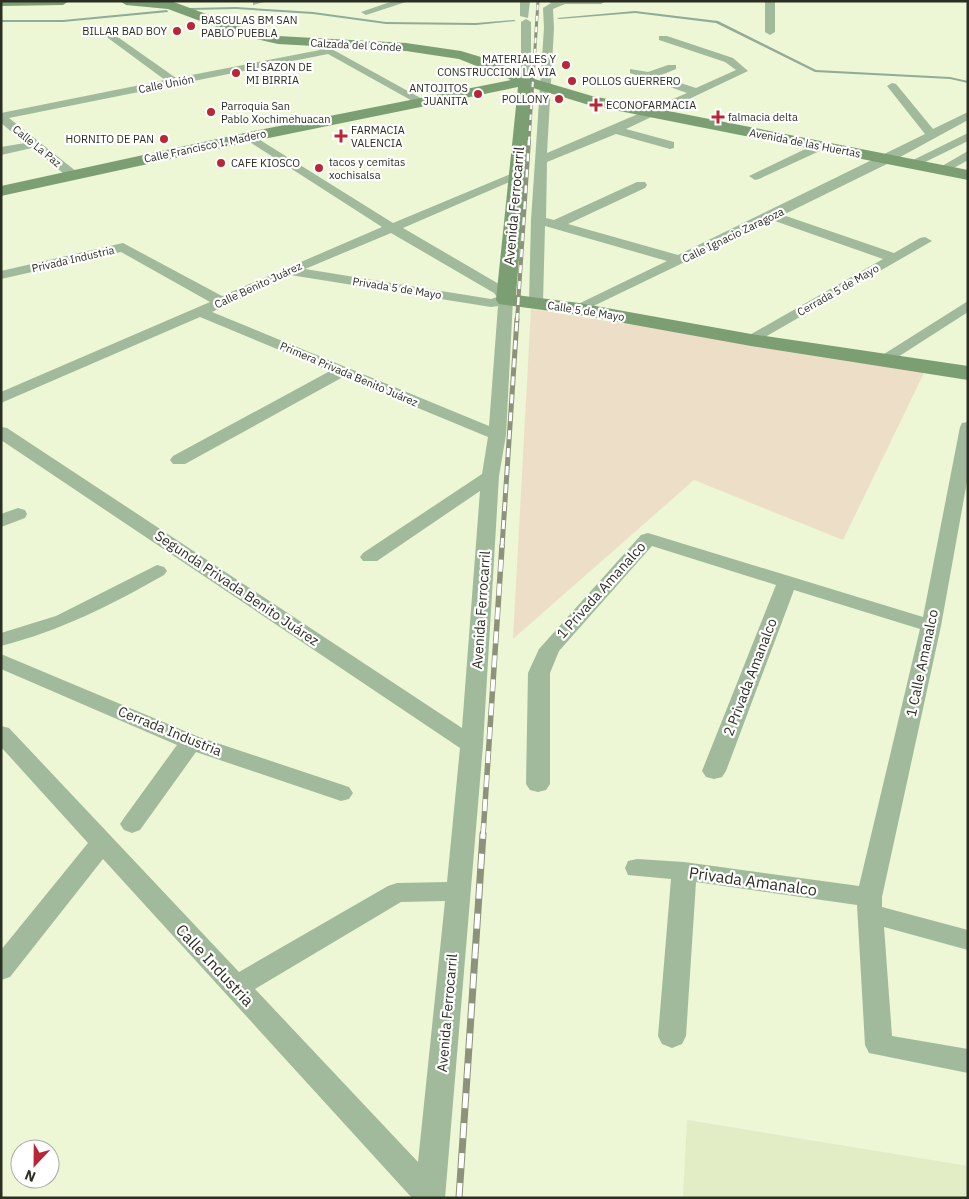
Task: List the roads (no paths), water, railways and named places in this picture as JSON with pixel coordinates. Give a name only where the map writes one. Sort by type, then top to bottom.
[{"type":"street","points":[[4,3],[63,1]]},
{"type":"street","name":"Calzada del Conde","points":[[126,1],[168,3],[257,36],[316,44],[434,51],[489,64],[526,81]]},
{"type":"street","points":[[366,12],[404,1]]},
{"type":"street","name":"Avenida Ferrocarril","points":[[430,1197],[472,745],[490,476],[497,436],[506,300],[526,81],[525,1]]},
{"type":"street","points":[[536,303],[538,220],[549,28],[548,8],[559,2],[601,1]]},
{"type":"street","points":[[770,1],[770,32]]},
{"type":"street","points":[[112,36],[174,82]]},
{"type":"street","points":[[541,160],[615,130],[743,70],[729,60],[663,38]]},
{"type":"street","points":[[316,44],[420,101]]},
{"type":"street","name":"Calle Unión","points":[[1,117],[330,51]]},
{"type":"street","points":[[648,76],[672,67]]},
{"type":"street","points":[[634,71],[696,92]]},
{"type":"street","name":"Avenida de las Huertas","points":[[526,81],[589,100],[968,175]]},
{"type":"street","name":"Calle Francisco I. Madero","points":[[1,191],[420,101],[526,81]]},
{"type":"street","points":[[892,86],[931,134]]},
{"type":"street","name":"Calle Ignacio Zaragoza","points":[[579,309],[773,216],[887,159],[968,115]]},
{"type":"street","name":"Calle La Paz","points":[[1,117],[73,175]]},
{"type":"street","points":[[615,130],[670,145]]},
{"type":"street","points":[[910,164],[968,136]]},
{"type":"street","points":[[249,137],[391,227],[499,290],[506,300]]},
{"type":"street","points":[[1,152],[36,144]]},
{"type":"street","points":[[755,176],[820,146]]},
{"type":"street","points":[[940,170],[968,155]]},
{"type":"street","name":"Calle Benito Juárez","points":[[1,398],[200,312],[288,271],[517,176]]},
{"type":"street","points":[[555,225],[641,185]]},
{"type":"street","points":[[773,216],[894,258]]},
{"type":"street","points":[[538,220],[679,260]]},
{"type":"street","name":"Cerrada 5 de Mayo","points":[[750,340],[925,241]]},
{"type":"street","name":"Privada Industria","points":[[1,275],[123,248],[222,302]]},
{"type":"street","name":"Privada 5 de Mayo","points":[[288,271],[491,303],[506,300]]},
{"type":"street","name":"Calle 5 de Mayo","points":[[506,300],[579,309],[750,340],[968,374]]},
{"type":"street","points":[[881,361],[968,304]]},
{"type":"street","name":"Primera Privada Benito Juárez","points":[[200,312],[497,436]]},
{"type":"street","points":[[178,460],[342,371]]},
{"type":"street","name":"1 Calle Amanalco","points":[[968,428],[930,626],[869,905],[879,1045],[968,1061]]},
{"type":"street","name":"Segunda Privada Benito Juárez","points":[[1,432],[472,745]]},
{"type":"street","points":[[370,556],[490,476]]},
{"type":"street","name":"1 Privada Amanalco","points":[[538,784],[539,673],[549,648],[648,539],[930,626]]},
{"type":"street","points":[[1,640],[31,633],[74,617],[158,571]]},
{"type":"street","name":"2 Privada Amanalco","points":[[714,771],[787,583]]},
{"type":"street","name":"Cerrada Industria","points":[[1,661],[191,742],[341,793]]},
{"type":"street","name":"Calle Industria","points":[[1,733],[430,1197]]},
{"type":"street","points":[[132,824],[191,742]]},
{"type":"street","points":[[1,969],[102,844]]},
{"type":"street","name":"Privada Amanalco","points":[[638,868],[684,871],[869,905],[968,940]]},
{"type":"street","points":[[672,1036],[684,871]]},
{"type":"street","points":[[236,987],[397,893],[459,890]]},
{"type":"waterway","points":[[190,9],[236,8],[313,13],[386,23],[476,24],[514,21]]},
{"type":"waterway","points":[[1,21],[63,21],[167,11]]},
{"type":"waterway","points":[[559,18],[635,12],[717,22],[815,71],[950,78],[968,82]]},
{"type":"railway","points":[[529,142],[538,1]]},
{"type":"railway","points":[[517,321],[529,140]]},
{"type":"railway","points":[[502,547],[517,319]]},
{"type":"railway","points":[[483,835],[502,546]]},
{"type":"railway","points":[[459,1198],[483,834]]},
{"type":"place","name":"BASCULAS BM SAN PABLO PUEBLA","points":[[191,26]]},
{"type":"place","name":"BILLAR BAD BOY","points":[[177,31]]},
{"type":"place","name":"MATERIALES Y CONSTRUCCION LA VIA","points":[[566,65]]},
{"type":"place","name":"EL SAZON DE MI BIRRIA","points":[[236,73]]},
{"type":"place","name":"POLLOS GUERRERO","points":[[572,81]]},
{"type":"place","name":"ANTOJITOS JUANITA","points":[[478,94]]},
{"type":"place","name":"POLLONY","points":[[559,99]]},
{"type":"place","name":"ECONOFARMACIA","points":[[596,105]]},
{"type":"place","name":"Parroquia San Pablo Xochimehuacan","points":[[211,112]]},
{"type":"place","name":"falmacia delta","points":[[718,117]]},
{"type":"place","name":"FARMACIA VALENCIA","points":[[341,136]]},
{"type":"place","name":"HORNITO DE PAN","points":[[164,139]]},
{"type":"place","name":"CAFE KIOSCO","points":[[221,163]]},
{"type":"place","name":"tacos y cemitas xochisalsa","points":[[319,168]]}]
